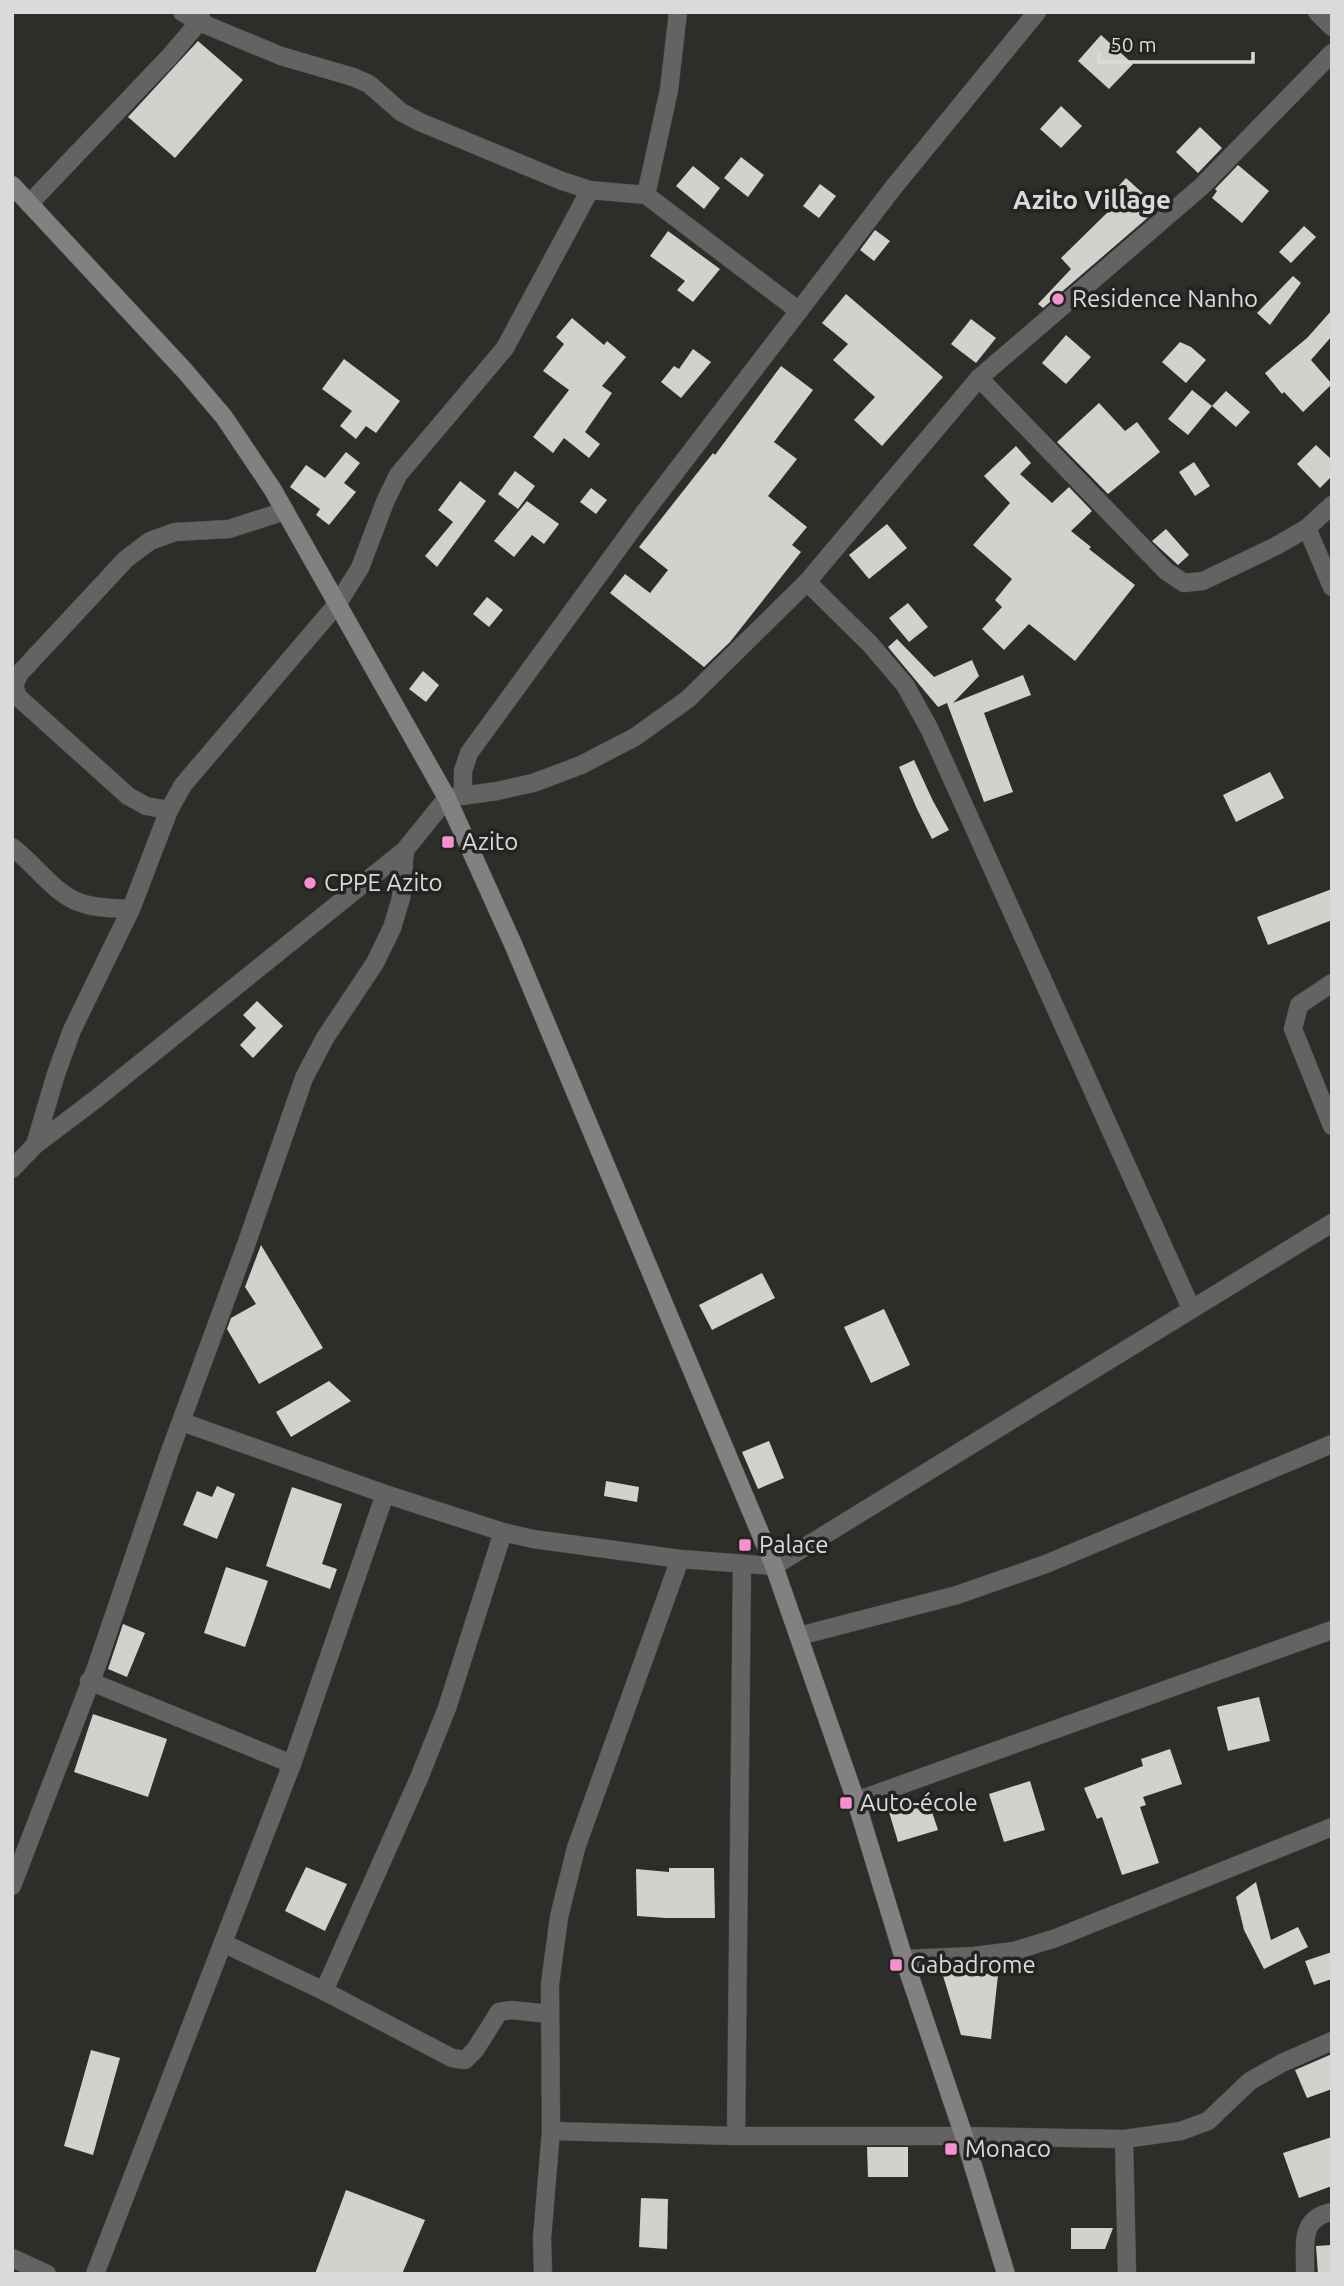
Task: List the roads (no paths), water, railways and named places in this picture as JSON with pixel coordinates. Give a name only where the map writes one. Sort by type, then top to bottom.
[{"type":"street","points":[[182,12],[200,17],[281,56],[369,84],[401,112],[420,122],[562,181],[590,190],[646,195],[799,311]]},
{"type":"street","points":[[646,195],[669,90],[678,12]]},
{"type":"street","points":[[12,1169],[35,1145],[405,850],[455,797],[469,753],[644,513],[894,188],[1037,12]]},
{"type":"street","points":[[1317,12],[1332,27]]},
{"type":"street","points":[[29,204],[128,102],[200,17]]},
{"type":"street","points":[[455,797],[533,783],[581,765],[635,737],[688,699],[807,582],[979,378],[1201,187],[1332,53]]},
{"type":"street","points":[[12,186],[204,393],[249,453],[455,797],[774,1566],[856,1801],[1006,2274]]},
{"type":"street","points":[[35,1145],[72,1030],[131,909],[159,842],[169,810],[183,785],[338,603],[360,568],[398,475],[505,348],[590,190]]},
{"type":"street","points":[[979,378],[1166,571],[1184,583],[1203,581],[1276,546],[1307,528],[1332,505]]},
{"type":"street","points":[[169,810],[146,806],[128,796],[18,697],[14,686],[19,674],[46,644],[126,559],[150,541],[175,532],[229,529],[285,511]]},
{"type":"street","points":[[1307,528],[1332,587]]},
{"type":"street","points":[[807,582],[870,643],[905,685],[929,728],[1191,1308]]},
{"type":"street","points":[[12,847],[60,890],[78,902],[95,907],[131,909]]},
{"type":"street","points":[[12,1886],[97,1665],[304,1078],[325,1038],[375,962],[392,928],[401,898],[405,850]]},
{"type":"street","points":[[1332,983],[1299,1005],[1293,1029],[1332,1126]]},
{"type":"street","points":[[181,1422],[502,1532],[533,1539],[680,1559],[774,1566],[1332,1223]]},
{"type":"street","points":[[799,1636],[957,1595],[1046,1564],[1332,1444]]},
{"type":"street","points":[[95,2274],[292,1763],[386,1494]]},
{"type":"street","points":[[324,1991],[447,1708],[502,1532]]},
{"type":"street","points":[[543,2274],[542,2239],[551,2131],[550,1984],[559,1917],[576,1848],[680,1559]]},
{"type":"street","points":[[736,2136],[742,1564]]},
{"type":"street","points":[[856,1801],[1332,1630]]},
{"type":"street","points":[[89,1681],[292,1763]]},
{"type":"street","points":[[904,1959],[974,1956],[1014,1951],[1035,1945],[1332,1828]]},
{"type":"street","points":[[223,1943],[324,1991],[452,2058],[465,2060],[475,2050],[499,2012],[550,2014]]},
{"type":"street","points":[[551,2131],[736,2136],[1124,2139],[1181,2131],[1208,2121],[1250,2081],[1282,2063],[1332,2041]]},
{"type":"street","points":[[1124,2139],[1127,2274]]},
{"type":"street","points":[[1306,2274],[1306,2233],[1311,2222],[1322,2214],[1332,2212]]},
{"type":"street","points":[[12,2258],[47,2274]]},
{"type":"place","name":"Residence Nanho","points":[[1058,299]]},
{"type":"place","name":"Azito","points":[[448,842]]},
{"type":"place","name":"CPPE Azito","points":[[310,883]]},
{"type":"place","name":"Palace","points":[[745,1545]]},
{"type":"place","name":"Auto-école","points":[[846,1803]]},
{"type":"place","name":"Gabadrome","points":[[896,1965]]},
{"type":"place","name":"Monaco","points":[[951,2149]]},
{"type":"district","name":"Azito Village","points":[[1092,200]]}]
